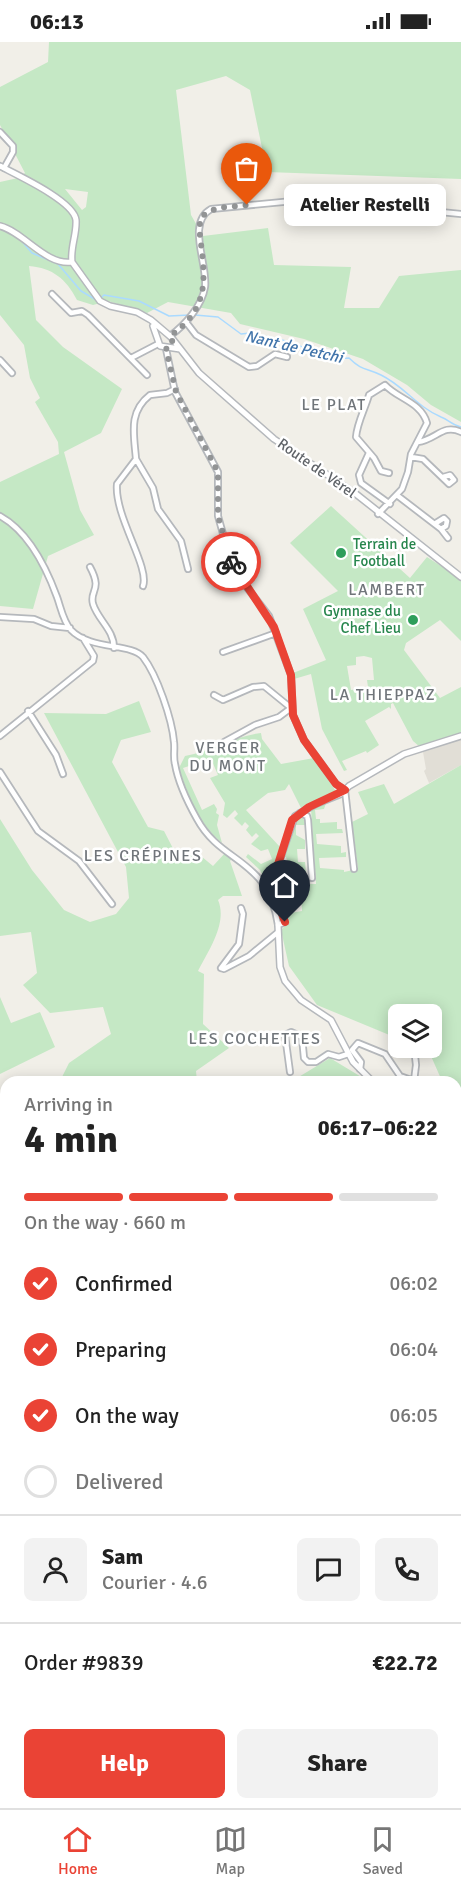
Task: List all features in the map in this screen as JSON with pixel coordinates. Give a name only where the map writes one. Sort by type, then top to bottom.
[{"type":"street","points":[[0,132],[13,146],[13,152],[2,167],[51,194],[73,211],[76,226],[71,259],[55,258],[32,247],[12,229],[0,226]]},
{"type":"street","points":[[131,358],[169,336],[188,319],[194,310],[205,288],[200,222],[212,209],[293,201],[311,203],[339,212],[410,209],[461,214]]},
{"type":"street","name":"Route de Vérel","points":[[71,259],[95,295],[104,304],[137,312],[146,317],[169,336],[199,373],[274,440],[356,494],[378,514],[461,577]]},
{"type":"street","points":[[52,294],[71,313],[82,311],[88,315],[147,375]]},
{"type":"street","points":[[146,317],[158,341],[168,348],[181,350]]},
{"type":"street","points":[[188,319],[196,335],[249,367],[257,366],[276,354],[287,357]]},
{"type":"street","points":[[169,336],[168,348],[175,389],[218,472],[218,516],[233,568],[269,616],[291,675],[293,693],[291,708],[279,717],[255,725],[224,742]]},
{"type":"street","points":[[0,360],[12,373]]},
{"type":"street","points":[[378,514],[398,496],[405,482],[411,457],[427,423],[425,417],[413,404],[382,385],[369,395],[364,414],[356,428],[356,437],[381,471],[389,473]]},
{"type":"street","points":[[175,389],[167,393],[150,395],[134,415],[136,459],[153,489],[158,509],[181,541],[188,569]]},
{"type":"street","points":[[418,442],[430,440],[447,428],[461,432]]},
{"type":"street","points":[[369,453],[361,469],[361,483],[390,504]]},
{"type":"street","points":[[411,457],[423,459],[457,490]]},
{"type":"street","points":[[136,459],[119,480],[116,489],[124,528],[144,570],[143,586]]},
{"type":"street","points":[[443,477],[450,474],[453,476],[454,480],[451,484]]},
{"type":"street","points":[[398,496],[436,523],[448,538]]},
{"type":"street","points":[[385,519],[390,504]]},
{"type":"street","points":[[0,516],[17,528],[38,556],[70,628],[83,638],[139,653],[148,664],[169,716],[176,771],[196,817],[213,839],[256,872],[262,881],[276,911],[280,967],[285,981],[301,1000],[331,1020],[348,1054],[367,1076]]},
{"type":"street","points":[[436,523],[442,518],[446,519],[446,526],[441,530]]},
{"type":"street","points":[[90,567],[97,587],[93,605],[114,639],[114,648]]},
{"type":"street","points":[[0,617],[34,619],[51,626],[70,628]]},
{"type":"street","points":[[223,651],[276,633]]},
{"type":"street","points":[[0,736],[28,711],[93,661],[94,656],[83,638]]},
{"type":"street","points":[[214,695],[223,700],[253,687],[264,686],[291,708],[304,740],[336,784],[345,790],[354,869]]},
{"type":"street","points":[[28,711],[56,755],[63,774]]},
{"type":"street","points":[[278,925],[285,922],[276,897],[277,865],[292,820],[300,813],[345,790],[404,754],[461,736]]},
{"type":"street","points":[[0,772],[38,831],[79,861],[112,904]]},
{"type":"street","points":[[300,813],[307,816],[308,820],[312,878]]},
{"type":"street","points":[[241,908],[242,934],[234,953],[221,968],[249,956],[277,933]]},
{"type":"street","points":[[290,1072],[284,1041],[285,1035],[291,1032],[302,1037],[304,1058],[308,1062],[316,1062],[328,1054],[343,1057],[348,1054]]},
{"type":"street","points":[[360,1069],[361,1062],[352,1050],[358,1043],[385,1054],[399,1076]]},
{"type":"street","points":[[415,1058],[415,1076]]},
{"type":"shaded area","points":[[461,739],[461,765],[429,783],[424,771],[426,769],[423,752]]},
{"type":"green space","points":[[49,42],[461,42],[461,179],[267,172],[250,90],[226,76],[176,90],[191,215],[203,236],[268,228],[274,265],[351,267],[344,308],[379,308],[399,276],[461,270],[461,422],[431,405],[407,385],[363,359],[304,339],[240,324],[231,313],[168,302],[147,313],[108,301],[93,305],[77,300],[68,286],[52,272],[29,266],[36,320],[63,347],[122,389],[101,433],[64,452],[80,510],[94,535],[48,556],[33,609],[0,606],[0,482],[59,454],[58,442],[35,402],[40,398],[30,378],[24,345],[0,315],[0,182],[18,178],[25,173],[0,125],[0,87],[48,62]],"holes":[[[65,189],[88,192],[86,207],[82,210]]]},
{"type":"green space","points":[[331,506],[410,578],[427,557],[461,579],[461,641],[440,620],[406,643],[404,650],[440,698],[461,687],[461,733],[420,747],[413,741],[393,703],[391,709],[389,707],[365,721],[379,745],[367,753],[366,751],[342,761],[347,770],[344,771],[322,729],[311,674],[294,679],[293,673],[326,660],[303,609],[338,591],[290,543]],"holes":[[[356,657],[372,658],[374,680],[367,680],[368,687],[351,690],[347,666],[356,665]]]},
{"type":"green space","points":[[139,701],[151,732],[121,740],[112,762],[148,827],[164,831],[180,862],[196,852],[213,866],[226,852],[233,857],[230,861],[242,896],[223,896],[218,900],[219,927],[198,971],[204,974],[203,1024],[229,1048],[196,1071],[196,1076],[62,1076],[69,1063],[111,1034],[103,1007],[50,1013],[23,985],[37,973],[31,932],[0,936],[0,819],[32,870],[64,910],[90,922],[116,914],[129,898],[126,867],[44,713],[106,714]]},
{"type":"green space","points":[[261,733],[262,739],[281,764],[314,758],[337,793],[301,808],[289,784],[285,790],[268,793],[246,810],[280,847],[273,873],[275,901],[260,870],[246,857],[248,854],[261,864],[272,859],[268,849],[261,851],[251,844],[259,836],[256,833],[252,837],[246,830],[249,826],[245,822],[242,826],[234,818],[238,814],[235,810],[227,818],[223,815],[225,803],[210,778],[218,775],[211,759],[203,762],[204,766],[202,762],[198,763],[198,769],[195,764],[183,768],[202,810],[214,804],[217,809],[216,813],[219,815],[217,825],[222,843],[195,809],[179,768],[185,756]]},
{"type":"green space","points":[[461,765],[461,1076],[440,1076],[432,1058],[442,1058],[442,1004],[388,1004],[388,1034],[317,1005],[289,966],[281,930],[289,922],[285,914],[302,911],[301,894],[295,895],[286,857],[283,857],[296,818],[301,817],[306,822],[305,825],[296,825],[296,835],[305,840],[305,849],[297,849],[298,862],[305,862],[307,884],[316,884],[311,809],[326,803],[324,809],[315,810],[316,819],[320,819],[320,823],[337,822],[337,829],[342,829],[343,833],[316,834],[317,844],[341,846],[341,853],[346,852],[346,857],[319,858],[320,868],[344,870],[344,872],[358,869],[352,822],[368,814],[358,792],[384,784],[394,804]]},
{"type":"green space","points":[[0,997],[11,1023],[40,1012],[55,1047],[0,1074]]},
{"type":"green space","points":[[330,1058],[360,1076],[300,1076]]},
{"type":"waterway","name":"Nant de Petchi","points":[[19,238],[32,253],[58,264],[81,291],[98,301]]},
{"type":"waterway","name":"Nant de Petchi","points":[[101,298],[104,295],[139,301],[169,316],[190,315]]},
{"type":"waterway","name":"Nant de Petchi","points":[[195,315],[218,317],[241,334],[250,333],[286,341],[335,359],[349,358],[361,367],[397,385],[432,413],[461,427]]},
{"type":"way so far","points":[[231,562],[218,516],[218,472],[176,392],[166,349],[173,343],[170,336],[190,317],[200,302],[205,288],[199,227],[202,216],[212,209],[247,205]]},
{"type":"place","name":"Atelier Restelli","points":[[247,205]]},
{"type":"place","name":"Terrain de Football","points":[[341,553]]},
{"type":"place","name":"Gymnase du Chef Lieu","points":[[413,620]]},
{"type":"district","name":"LE PLAT","points":[[334,404]]},
{"type":"district","name":"LAMBERT","points":[[387,589]]},
{"type":"district","name":"LA THIEPPAZ","points":[[383,694]]},
{"type":"district","name":"VERGER DU MONT","points":[[228,756]]},
{"type":"district","name":"LES CRÉPINES","points":[[143,855]]},
{"type":"district","name":"LES COCHETTES","points":[[255,1038]]},
{"type":"route","points":[[231,562],[238,576],[269,616],[274,627],[291,675],[293,686],[291,708],[304,740],[336,784],[345,790],[341,794],[309,807],[292,820],[275,874],[276,897],[285,922]]}]
